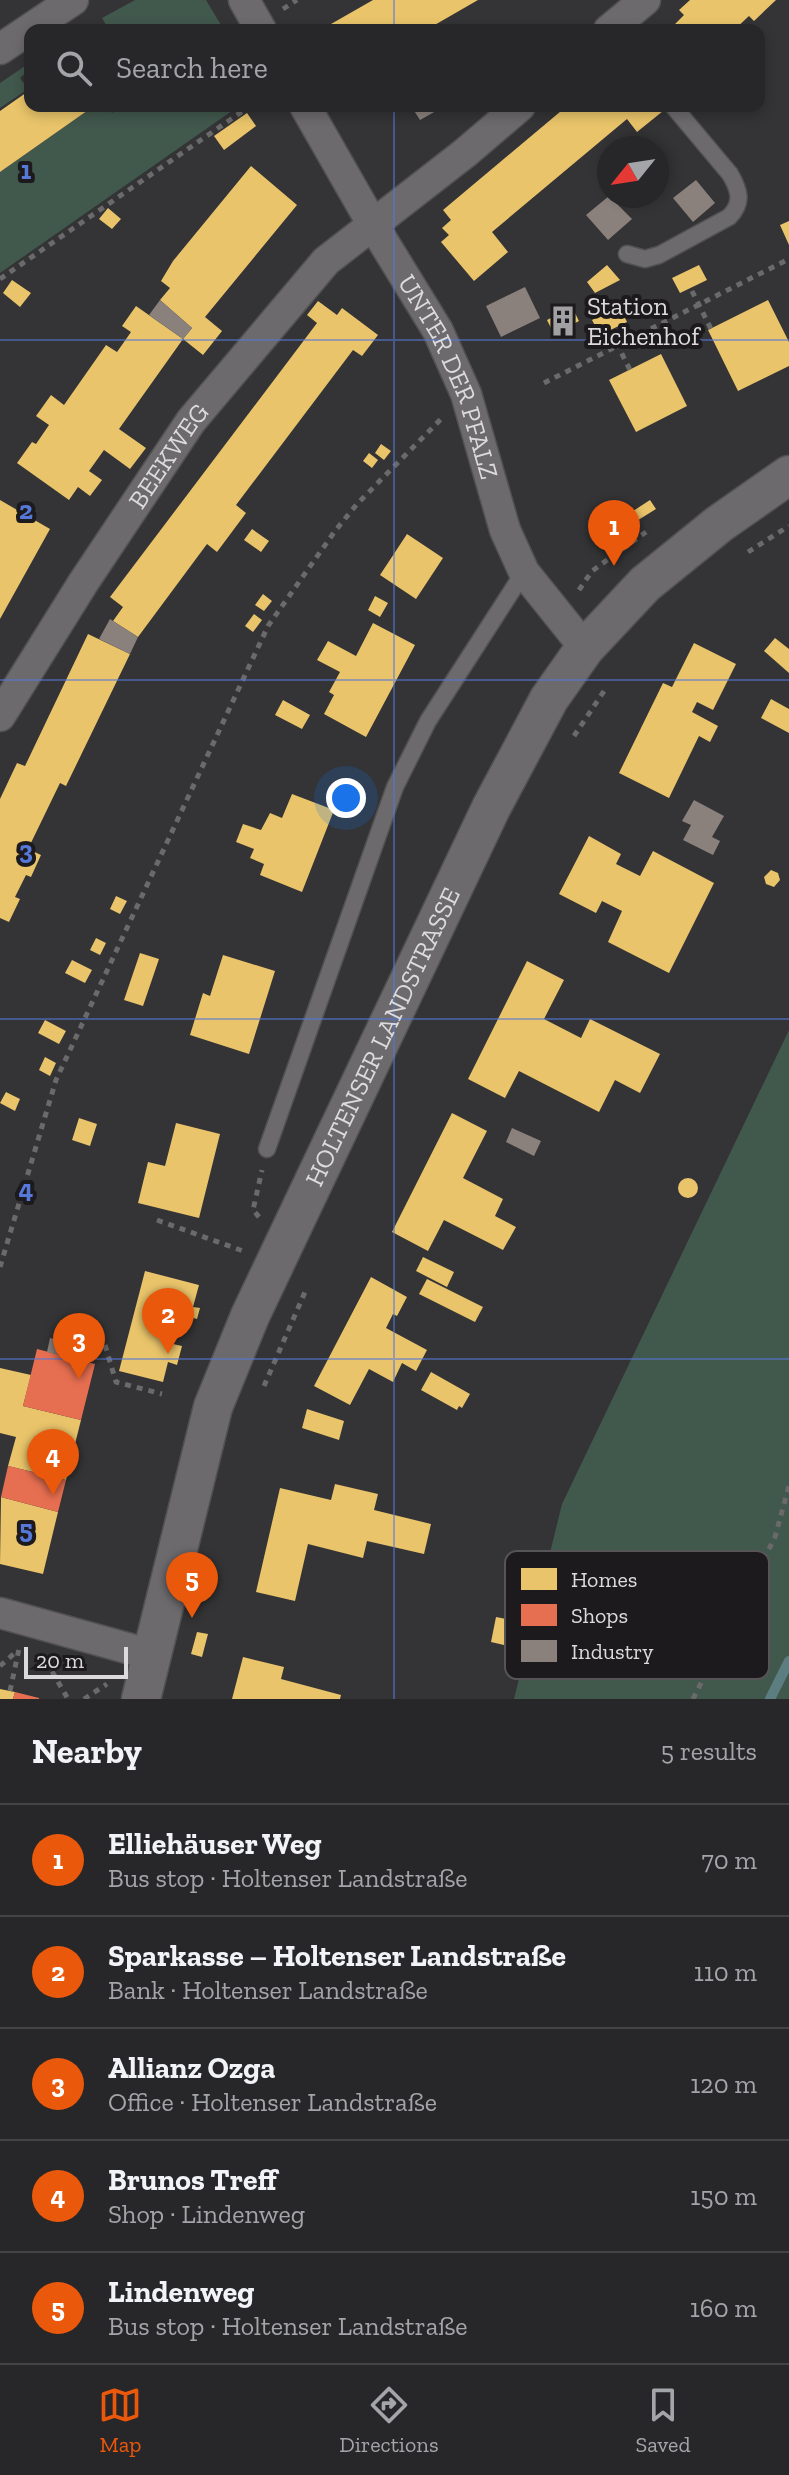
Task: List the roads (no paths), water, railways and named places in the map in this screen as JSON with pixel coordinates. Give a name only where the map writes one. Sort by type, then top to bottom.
[{"type":"street","points":[[37,24],[73,0]]},
{"type":"street","points":[[244,0],[258,24]]},
{"type":"street","points":[[616,24],[645,0]]},
{"type":"street","points":[[0,49],[24,33]]},
{"type":"street","name":"UNTER DER PFALZ","points":[[308,112],[438,331],[466,394],[505,530],[524,572],[585,648]]},
{"type":"street","name":"BEEKWEG","points":[[0,716],[83,583],[191,421],[326,261],[513,112]]},
{"type":"street","name":"HOLTENSER LANDSTRASSE","points":[[130,1688],[152,1655],[213,1407],[250,1316],[491,808],[549,699],[585,648],[645,584],[719,524],[789,475]]},
{"type":"street","points":[[13,1617],[152,1655]]},
{"type":"lane","points":[[627,254],[645,259],[659,255],[729,217],[738,208],[740,198],[730,174],[678,112]]},
{"type":"lane","points":[[267,1149],[395,787],[428,721],[524,572]]},
{"type":"waterway","points":[[770,1699],[789,1661]]},
{"type":"place","name":"Station Eichenhof","points":[[563,321]]},
{"type":"place","name":"Elliehäuser Weg","points":[[614,566]]},
{"type":"place","name":"Sparkasse – Holtenser Landstraße","points":[[168,1354]]},
{"type":"place","name":"Allianz Ozga","points":[[79,1379]]},
{"type":"place","name":"Brunos Treff","points":[[53,1495]]},
{"type":"place","name":"Lindenweg","points":[[192,1618]]}]
